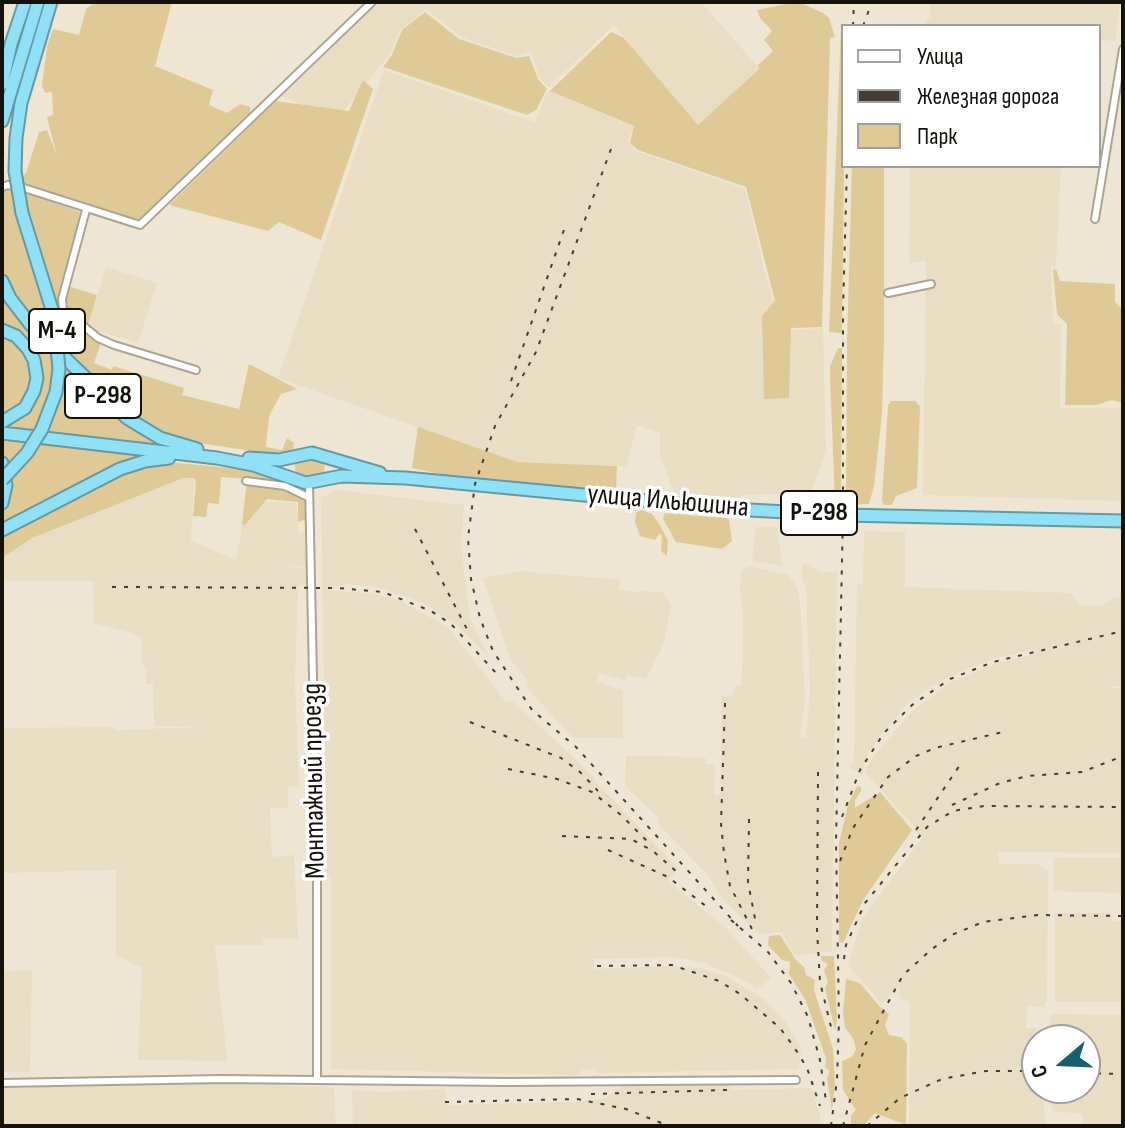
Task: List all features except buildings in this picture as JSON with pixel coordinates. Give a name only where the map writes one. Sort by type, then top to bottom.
[{"type":"highway","points":[[2,65],[25,2]]},
{"type":"highway","points":[[2,121],[38,2]]},
{"type":"highway","name":"М-4","points":[[2,480],[27,453],[42,429],[56,392],[59,369],[54,316],[25,226],[14,153],[21,103],[51,2]]},
{"type":"highway","points":[[2,84],[11,44]]},
{"type":"highway","name":"Р-298","points":[[2,281],[10,298],[30,324],[135,424],[160,438],[184,447],[246,460],[309,482],[342,476],[405,478]]},
{"type":"highway","points":[[2,330],[16,336],[28,349],[34,360],[37,378],[25,408],[2,422]]},
{"type":"highway","name":"Р-298","points":[[2,431],[246,460],[318,455],[405,478]]},
{"type":"highway","points":[[300,455],[292,462],[291,468],[295,476],[309,482],[327,476],[330,470],[327,461],[318,455]]},
{"type":"highway","points":[[2,530],[136,463],[168,458],[246,460]]},
{"type":"highway","points":[[2,463],[6,485],[2,503]]},
{"type":"highway","name":"улица Ильюшина","points":[[405,478],[731,509],[843,515],[1123,521]]},
{"type":"street","points":[[4,184],[140,225],[372,2]]},
{"type":"street","points":[[1095,219],[1123,49]]},
{"type":"street","points":[[86,210],[62,299],[63,309],[98,338],[196,370]]},
{"type":"street","points":[[888,293],[931,284]]},
{"type":"street","points":[[246,481],[285,486],[308,497]]},
{"type":"street","name":"Монтажный проезд","points":[[309,482],[317,1079]]},
{"type":"street","points":[[2,1083],[317,1079],[506,1082],[796,1080]]},
{"type":"shaded area","points":[[378,2],[701,2],[759,68],[698,126],[614,25],[549,87],[540,79],[531,52],[516,56],[461,37],[426,9],[400,30],[389,55],[343,112],[313,109],[279,95]]},
{"type":"shaded area","points":[[930,2],[1120,2],[1115,41],[1101,40],[1101,24],[926,24],[925,20],[930,18]]},
{"type":"shaded area","points":[[384,70],[535,122],[550,91],[634,127],[628,140],[636,151],[745,189],[767,282],[790,347],[792,330],[823,328],[826,451],[811,493],[743,495],[735,502],[685,499],[677,497],[660,458],[660,433],[637,425],[626,466],[517,462],[278,378]]},
{"type":"shaded area","points":[[910,168],[1061,168],[1056,266],[1051,266],[1053,324],[1061,324],[1060,408],[1123,408],[1123,507],[1121,501],[923,495],[926,261],[909,263]]},
{"type":"shaded area","points":[[106,267],[157,283],[138,343],[88,328]]},
{"type":"shaded area","points":[[183,477],[194,478],[191,541],[236,560],[247,501],[297,503],[298,531],[304,532],[306,567],[274,564],[308,569],[309,585],[298,586],[295,680],[299,787],[288,787],[288,808],[270,808],[272,857],[294,855],[298,939],[263,938],[263,945],[215,945],[227,1061],[138,1060],[142,968],[116,955],[116,870],[2,873],[2,728],[115,727],[115,730],[205,727],[154,726],[153,684],[146,684],[146,668],[141,660],[142,639],[94,623],[93,581],[2,581],[2,558],[32,538]]},
{"type":"shaded area","points":[[336,490],[464,505],[461,545],[470,618],[489,657],[457,625],[423,603],[373,586],[346,584],[326,590],[397,599],[448,627],[506,702],[512,700],[595,778],[678,868],[668,881],[724,926],[771,978],[757,989],[702,962],[673,957],[594,959],[594,969],[668,966],[701,968],[725,976],[765,1000],[782,1017],[801,1047],[799,1069],[596,1073],[595,1069],[583,1070],[577,1075],[331,1069],[331,876],[327,876],[321,498]]},
{"type":"shaded area","points":[[756,527],[777,527],[782,566],[752,561]]},
{"type":"shaded area","points":[[864,531],[905,532],[905,587],[1071,593],[1081,606],[1103,605],[1115,597],[1123,597],[1123,685],[1107,688],[1123,688],[1123,853],[998,852],[999,864],[1038,864],[1048,872],[1047,1000],[1044,1007],[1027,1006],[1026,1024],[1021,1024],[1021,1104],[1044,1104],[1046,1126],[909,1126],[910,1002],[900,998],[899,986],[882,1004],[848,965],[863,918],[921,839],[914,826],[865,772],[874,756],[911,712],[951,682],[994,664],[1037,653],[1035,649],[993,659],[927,689],[907,704],[880,736],[865,758],[863,775],[850,768],[854,762],[857,584],[863,584]]},
{"type":"shaded area","points":[[802,563],[821,572],[837,572],[832,952],[795,955],[781,932],[759,934],[722,899],[709,876],[657,823],[659,818],[625,786],[626,756],[705,757],[706,764],[715,764],[714,795],[720,795],[722,696],[734,695],[735,686],[742,685],[740,585],[742,571],[748,566],[788,575],[797,587],[805,701],[800,737],[806,738],[810,691],[806,586],[802,580]]},
{"type":"shaded area","points":[[520,571],[620,580],[619,590],[662,592],[671,605],[664,643],[646,679],[628,675],[626,681],[599,673],[597,682],[623,691],[623,738],[573,738],[527,688],[528,681],[510,659],[483,578]]},
{"type":"shaded area","points":[[1054,858],[1123,858],[1123,893],[1054,891]]},
{"type":"shaded area","points":[[1055,913],[1112,913],[1112,921],[1123,921],[1123,1002],[1055,1002]]},
{"type":"shaded area","points":[[32,970],[30,1072],[2,1072],[2,971]]},
{"type":"shaded area","points":[[1051,1014],[1123,1015],[1123,1126],[1083,1126],[1083,1114],[1053,1111],[1052,1104],[1101,1104],[1101,1024],[1050,1024]]},
{"type":"shaded area","points":[[224,1083],[334,1088],[336,1126],[2,1126],[2,1087]]},
{"type":"shaded area","points":[[729,1084],[730,1090],[811,1088],[820,1126],[353,1126],[352,1090],[444,1089],[448,1105],[573,1102],[605,1099],[622,1086]]},
{"type":"green space","points":[[96,2],[172,2],[155,66],[213,90],[209,105],[227,113],[240,104],[250,107],[250,113],[214,150],[138,221],[23,184],[22,177],[39,132],[47,130],[57,156],[47,117],[53,115],[52,92],[45,93],[42,86],[47,46],[53,29],[79,35],[86,9]]},
{"type":"green space","points":[[801,3],[823,13],[829,18],[835,37],[830,38],[822,327],[791,328],[789,398],[764,399],[762,316],[775,301],[746,187],[638,150],[630,143],[634,126],[550,91],[611,32],[624,38],[698,125],[759,69],[758,65],[773,51],[764,40],[772,31],[757,10]]},
{"type":"green space","points":[[425,12],[459,39],[516,58],[529,56],[538,79],[547,89],[536,110],[527,115],[383,67],[392,55],[402,30]]},
{"type":"green space","points":[[841,28],[841,168],[844,168],[842,333],[829,332]]},
{"type":"green space","points":[[363,80],[373,89],[321,240],[279,222],[268,231],[169,205],[276,101],[349,111]]},
{"type":"green space","points":[[852,168],[884,168],[882,414],[869,504],[846,505]]},
{"type":"green space","points":[[7,189],[80,212],[86,226],[68,286],[97,295],[86,333],[100,345],[94,363],[184,388],[182,395],[239,409],[249,364],[297,389],[281,394],[269,416],[266,447],[282,450],[287,438],[294,443],[293,449],[278,455],[192,442],[157,431],[120,406],[50,337],[11,290],[2,270],[2,191]]},
{"type":"green space","points":[[1056,269],[1060,281],[1115,284],[1115,302],[1123,310],[1123,403],[1112,400],[1096,405],[1065,405],[1067,324],[1057,314],[1053,270]]},
{"type":"green space","points":[[2,294],[46,349],[115,415],[133,429],[164,445],[50,432],[47,435],[4,426],[31,407],[42,379],[39,358],[2,325]]},
{"type":"green space","points":[[2,334],[22,348],[32,372],[31,386],[20,406],[2,417]]},
{"type":"green space","points":[[838,348],[842,348],[841,505],[836,504],[835,499],[830,378],[830,366]]},
{"type":"green space","points":[[891,401],[915,401],[920,406],[917,488],[896,496],[892,505],[884,505],[888,405]]},
{"type":"green space","points":[[418,427],[517,462],[617,466],[616,490],[612,495],[463,479],[412,468]]},
{"type":"green space","points":[[2,437],[157,454],[114,466],[2,525],[5,506]]},
{"type":"green space","points":[[309,458],[319,460],[325,466],[321,476],[304,477],[295,470],[295,463]]},
{"type":"green space","points":[[167,462],[252,470],[298,486],[306,499],[305,520],[298,522],[298,502],[267,499],[242,525],[247,479],[221,477],[219,504],[208,503],[206,517],[193,516],[196,482],[194,478],[183,478],[32,538],[2,558],[2,536],[130,469]]},
{"type":"green space","points":[[641,510],[652,514],[660,525],[668,541],[667,556],[661,551],[662,535],[659,534],[655,540],[640,536],[635,522],[636,513]]},
{"type":"green space","points":[[665,513],[726,518],[732,541],[722,549],[676,542],[663,519]]},
{"type":"green space","points":[[857,786],[861,787],[861,791],[855,800],[855,808],[880,792],[912,830],[863,900],[843,943],[839,942],[839,843],[848,805]]},
{"type":"green space","points":[[780,935],[804,967],[806,975],[815,980],[814,990],[833,1049],[835,1084],[832,1111],[827,1078],[830,1071],[825,1067],[826,1058],[805,999],[789,974],[790,962],[782,960],[768,945],[769,936]]},
{"type":"green space","points":[[821,956],[834,956],[835,1030],[825,988],[828,982],[824,970],[828,964],[822,961]]},
{"type":"green space","points":[[846,979],[860,983],[889,1014],[885,1025],[889,1035],[901,1037],[907,1044],[906,1125],[875,1113],[863,1126],[851,1126],[851,1116],[856,1110],[843,1090],[842,1061],[852,1057],[856,1049],[853,1038],[845,1028]]},
{"type":"railway","points":[[853,24],[854,2]]},
{"type":"railway","points":[[864,24],[872,2]]},
{"type":"railway","points":[[611,149],[536,352],[495,426],[475,484],[468,538],[471,579],[480,618],[493,651],[532,710],[576,747],[738,926]]},
{"type":"railway","points":[[831,1126],[837,1080],[839,1020],[836,841],[847,168]]},
{"type":"railway","points":[[511,381],[565,227]]},
{"type":"railway","points":[[415,529],[470,635]]},
{"type":"railway","points":[[112,587],[337,588],[383,592],[431,611],[451,624],[496,673]]},
{"type":"railway","points":[[842,817],[860,770],[884,733],[912,705],[950,679],[993,662],[1123,631]]},
{"type":"railway","points":[[725,703],[721,824],[724,853],[730,886],[753,931]]},
{"type":"railway","points":[[470,722],[561,758],[598,791]]},
{"type":"railway","points":[[840,861],[853,828],[888,777],[916,756],[935,748],[1003,732]]},
{"type":"railway","points":[[952,805],[1000,783],[1027,776],[1082,772],[1123,756]]},
{"type":"railway","points":[[916,830],[962,762]]},
{"type":"railway","points":[[508,769],[557,779],[592,792],[652,846]]},
{"type":"railway","points":[[818,772],[817,929],[820,982],[832,1031]]},
{"type":"railway","points":[[844,959],[846,945],[865,903],[927,827],[953,811],[984,806],[1123,807]]},
{"type":"railway","points":[[749,819],[748,882],[756,924]]},
{"type":"railway","points":[[562,836],[631,839],[653,851],[678,873]]},
{"type":"railway","points":[[608,850],[668,877],[711,910]]},
{"type":"railway","points":[[843,1126],[865,1045],[903,975],[932,949],[954,934],[983,922],[1038,915],[1123,916]]},
{"type":"railway","points":[[731,920],[768,952],[791,983],[808,1017],[820,1060],[826,1101]]},
{"type":"railway","points":[[597,966],[672,965],[719,981],[740,994],[780,1028],[794,1047],[807,1068],[820,1106]]},
{"type":"railway","points":[[867,1126],[900,1098],[942,1079],[986,1071],[1021,1071]]},
{"type":"railway","points":[[1101,1073],[1123,1074]]},
{"type":"railway","points":[[591,1094],[727,1090]]},
{"type":"railway","points":[[445,1102],[577,1099],[626,1109],[669,1126]]}]
